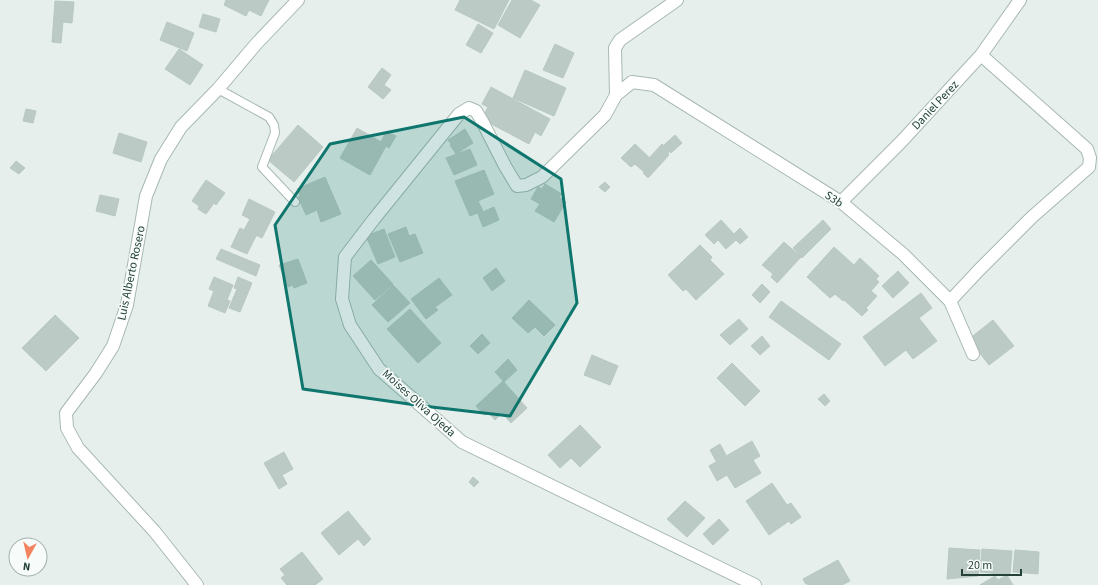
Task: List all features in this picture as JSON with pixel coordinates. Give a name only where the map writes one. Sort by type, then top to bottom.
[{"type":"street","name":"Luis Alberto Rosero","points":[[197,585],[156,532],[78,448],[67,428],[66,413],[96,373],[113,346],[127,305],[146,196],[161,159],[181,127],[218,89],[298,0]]},
{"type":"street","points":[[616,95],[614,48],[620,40],[677,0]]},
{"type":"street","name":"Daniel Perez","points":[[841,202],[901,142],[981,55],[1020,0]]},
{"type":"street","points":[[950,301],[1032,217],[1089,167],[1090,158],[1087,149],[981,55]]},
{"type":"street","name":"Moises Oliva Ojeda","points":[[654,85],[632,82],[616,95],[605,115],[542,177],[526,185],[518,186],[505,166],[476,111],[469,108],[459,114],[345,257],[342,299],[350,325],[380,369],[462,442],[755,585]]},
{"type":"street","name":"S3b","points":[[654,85],[841,202],[904,254],[950,301],[973,354]]},
{"type":"lane","points":[[218,89],[270,118],[274,125],[275,133],[262,167],[294,202]]},
{"type":"highlighted area","points":[[464,117],[561,179],[577,303],[510,416],[423,406],[303,389],[275,225],[330,144]]},
{"type":"building","points":[[226,0],[269,0],[261,16],[249,10],[246,16],[224,5]]},
{"type":"building","points":[[460,0],[509,0],[494,29],[455,10]]},
{"type":"building","points":[[512,0],[531,0],[540,5],[520,38],[498,25]]},
{"type":"building","points":[[55,1],[74,2],[72,23],[63,22],[61,43],[52,42]]},
{"type":"building","points":[[203,14],[220,19],[216,32],[199,27]]},
{"type":"building","points":[[167,22],[194,33],[187,51],[160,40]]},
{"type":"building","points":[[478,24],[493,33],[481,53],[466,45]]},
{"type":"building","points":[[555,44],[574,53],[563,78],[543,70]]},
{"type":"building","points":[[179,49],[203,65],[190,85],[165,69]]},
{"type":"building","points":[[382,68],[391,75],[384,85],[391,90],[383,99],[368,87]]},
{"type":"building","points":[[525,70],[566,88],[554,116],[513,98]]},
{"type":"building","points":[[491,87],[550,119],[541,136],[535,132],[529,144],[482,119],[488,107],[482,104]]},
{"type":"building","points":[[26,109],[36,111],[33,123],[23,121]]},
{"type":"building","points":[[298,125],[323,147],[294,182],[268,160]]},
{"type":"building","points":[[357,128],[381,142],[386,132],[396,136],[389,148],[386,146],[370,175],[340,158]]},
{"type":"building","points":[[465,129],[473,143],[456,154],[448,140]]},
{"type":"building","points":[[119,133],[147,142],[141,162],[113,153]]},
{"type":"building","points":[[675,135],[682,143],[671,153],[664,145]]},
{"type":"building","points":[[635,144],[654,162],[644,172],[635,164],[631,167],[621,158]]},
{"type":"building","points":[[662,144],[670,151],[668,153],[669,155],[648,178],[643,173],[654,161],[650,157]]},
{"type":"building","points":[[470,149],[477,165],[454,175],[446,158]]},
{"type":"building","points":[[16,161],[25,168],[19,174],[10,168]]},
{"type":"building","points":[[484,170],[494,194],[478,201],[483,211],[470,216],[455,181]]},
{"type":"building","points":[[325,177],[341,214],[321,222],[317,210],[306,215],[298,197],[300,196],[297,189]]},
{"type":"building","points":[[206,180],[225,193],[216,205],[214,203],[206,214],[198,209],[199,206],[192,201]]},
{"type":"building","points":[[605,182],[610,187],[605,192],[599,187]]},
{"type":"building","points":[[545,184],[562,194],[559,197],[566,202],[554,222],[535,211],[540,204],[531,199],[538,187],[542,189]]},
{"type":"building","points":[[100,195],[119,199],[115,216],[96,211]]},
{"type":"building","points":[[249,199],[275,212],[262,238],[244,230],[250,219],[242,215]]},
{"type":"building","points":[[494,207],[499,220],[483,227],[478,214]]},
{"type":"building","points":[[721,220],[734,234],[740,228],[748,237],[740,244],[736,240],[726,249],[718,240],[714,244],[705,235]]},
{"type":"building","points":[[823,220],[831,229],[802,258],[793,248]]},
{"type":"building","points":[[406,227],[409,236],[415,234],[423,253],[400,262],[388,234]]},
{"type":"building","points":[[240,228],[256,236],[247,254],[231,247]]},
{"type":"building","points":[[384,229],[395,257],[378,264],[366,236]]},
{"type":"building","points":[[784,242],[801,257],[777,283],[771,277],[773,274],[762,265]]},
{"type":"building","points":[[700,245],[712,257],[710,260],[724,274],[696,300],[686,289],[683,291],[668,275]]},
{"type":"building","points":[[834,247],[854,265],[860,258],[879,276],[876,279],[879,282],[871,291],[877,296],[866,308],[868,310],[862,316],[835,294],[830,298],[807,277]]},
{"type":"building","points":[[221,249],[260,265],[256,276],[216,259]]},
{"type":"building","points":[[298,259],[307,283],[294,288],[293,285],[288,287],[279,265]]},
{"type":"building","points":[[371,260],[393,284],[375,300],[353,276]]},
{"type":"building","points":[[496,268],[505,281],[492,291],[483,278]]},
{"type":"building","points":[[898,271],[909,283],[893,298],[882,286]]},
{"type":"building","points":[[214,277],[233,285],[227,300],[230,301],[225,313],[208,306],[214,291],[209,289]]},
{"type":"building","points":[[238,277],[252,283],[240,312],[229,308],[237,289],[234,288]]},
{"type":"building","points":[[439,278],[452,295],[435,307],[438,310],[426,319],[411,299]]},
{"type":"building","points":[[762,284],[770,292],[760,303],[752,295]]},
{"type":"building","points":[[393,285],[410,303],[388,322],[372,305]]},
{"type":"building","points":[[921,293],[932,308],[919,318],[937,341],[913,359],[906,350],[885,366],[863,337]]},
{"type":"building","points":[[529,300],[555,325],[544,336],[535,327],[528,333],[512,318]]},
{"type":"building","points":[[781,301],[841,344],[829,360],[769,317]]},
{"type":"building","points":[[410,309],[441,343],[418,363],[387,329]]},
{"type":"building","points":[[55,315],[79,338],[46,371],[22,348]]},
{"type":"building","points":[[739,319],[748,329],[730,345],[720,335]]},
{"type":"building","points":[[993,320],[1014,346],[989,365],[969,339]]},
{"type":"building","points":[[482,334],[490,343],[478,354],[470,346]]},
{"type":"building","points":[[762,336],[770,346],[760,355],[751,346]]},
{"type":"building","points":[[592,355],[618,366],[610,385],[584,375]]},
{"type":"building","points":[[508,359],[517,370],[504,382],[495,372]]},
{"type":"building","points":[[732,363],[760,391],[745,406],[717,378]]},
{"type":"building","points":[[503,381],[527,408],[511,423],[502,413],[495,420],[488,412],[484,415],[476,406]]},
{"type":"building","points":[[824,394],[830,401],[825,406],[818,399]]},
{"type":"building","points":[[580,425],[601,447],[580,467],[571,458],[560,468],[548,455]]},
{"type":"building","points":[[752,441],[760,456],[753,460],[761,473],[735,488],[727,475],[717,481],[709,466]]},
{"type":"building","points":[[720,444],[726,455],[716,461],[710,450]]},
{"type":"building","points":[[284,452],[293,469],[282,475],[287,484],[279,489],[264,463]]},
{"type":"building","points":[[473,477],[479,482],[474,487],[469,482]]},
{"type":"building","points":[[772,483],[787,505],[791,503],[801,517],[791,524],[789,521],[769,535],[746,501]]},
{"type":"building","points":[[685,501],[705,518],[687,537],[667,519]]},
{"type":"building","points":[[348,511],[371,539],[364,546],[358,539],[339,555],[321,533]]},
{"type":"building","points":[[719,519],[729,530],[713,545],[703,534]]},
{"type":"building","points":[[949,548],[980,550],[978,576],[947,579]]},
{"type":"building","points":[[982,549],[1012,551],[1010,575],[980,572]]},
{"type":"building","points":[[1015,550],[1039,552],[1038,574],[1013,572]]},
{"type":"building","points":[[302,552],[323,579],[315,585],[287,585],[281,578],[285,575],[280,569]]},
{"type":"building","points":[[838,560],[850,581],[842,585],[809,585],[805,583],[803,579]]},
{"type":"building","points":[[1007,575],[1013,585],[980,585],[995,576],[998,580]]}]
